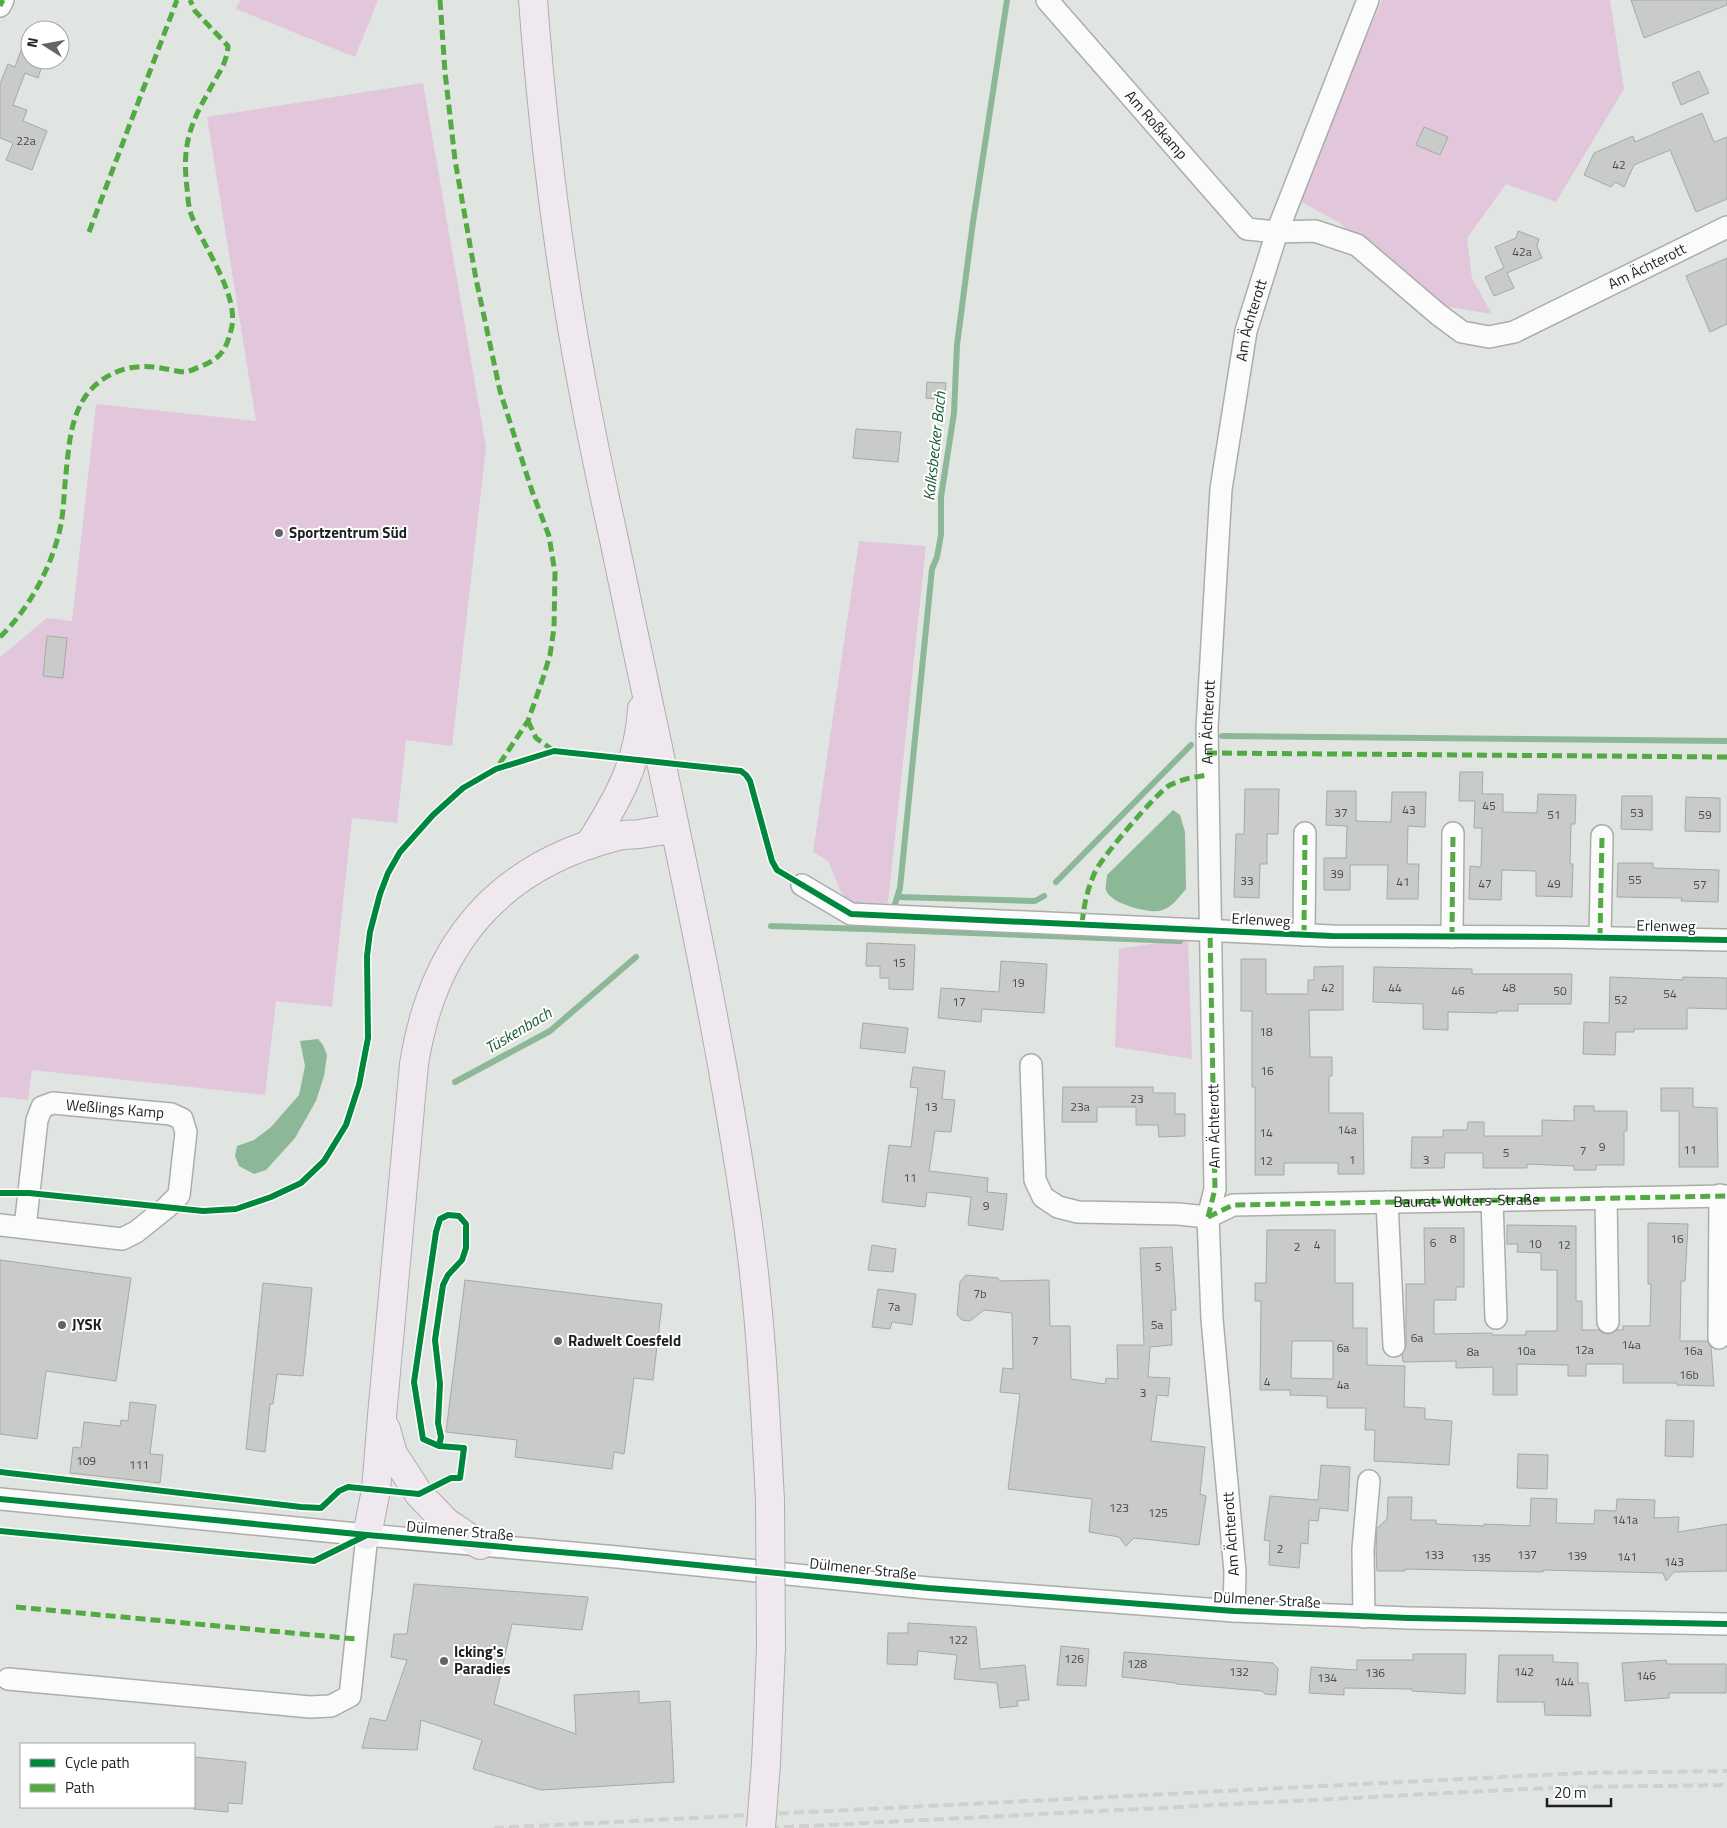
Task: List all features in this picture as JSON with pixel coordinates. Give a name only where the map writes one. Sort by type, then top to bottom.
[{"type":"main road","points":[[534,0],[543,120],[566,291],[584,396],[731,1112],[746,1208],[761,1336],[770,1501],[771,1647],[761,1828]]},
{"type":"main road","points":[[589,845],[608,816],[630,772],[641,733],[644,685]]},
{"type":"main road","points":[[367,1535],[376,1490],[414,1064],[418,1036],[430,995],[451,954],[475,920],[494,899],[534,870],[560,856],[619,836],[674,829]]},
{"type":"main road","points":[[382,1416],[393,1454],[419,1494],[446,1522],[480,1545]]},
{"type":"street","points":[[0,6],[3,0]]},
{"type":"street","name":"Am Roßkamp","points":[[1047,0],[1247,228],[1277,232]]},
{"type":"street","name":"Am Ächterott","points":[[1234,1612],[1235,1572],[1212,1319],[1208,1217],[1215,1189],[1207,728],[1221,489],[1246,331],[1277,232],[1368,0]]},
{"type":"street","name":"Am Ächterott","points":[[1277,232],[1315,231],[1357,244],[1439,315],[1462,332],[1489,338],[1514,332],[1727,227]]},
{"type":"street","name":"Erlenweg","points":[[1304,935],[1305,833]]},
{"type":"street","points":[[1452,937],[1453,833]]},
{"type":"street","points":[[1600,938],[1602,836]]},
{"type":"street","name":"Erlenweg","points":[[802,885],[851,914],[1304,935],[1727,940]]},
{"type":"street","points":[[1031,1065],[1035,1180],[1043,1197],[1058,1208],[1078,1212],[1178,1214],[1208,1217]]},
{"type":"street","name":"Weßlings Kamp","points":[[0,1225],[25,1228],[122,1239],[136,1232],[179,1195],[186,1132],[182,1119],[171,1114],[53,1103],[42,1107],[37,1120],[25,1228]]},
{"type":"street","points":[[1719,1338],[1723,1196]]},
{"type":"street","name":"Baurat-Wolters-Straße","points":[[1208,1217],[1233,1205],[1723,1196]]},
{"type":"street","points":[[1606,1198],[1608,1322]]},
{"type":"street","points":[[1492,1200],[1496,1318]]},
{"type":"street","points":[[1387,1202],[1394,1346]]},
{"type":"street","points":[[1364,1617],[1363,1549],[1369,1481]]},
{"type":"street","name":"Dülmener Straße","points":[[0,1499],[928,1588],[1234,1612],[1364,1617],[1727,1624]]},
{"type":"street","points":[[8,1679],[310,1707],[331,1706],[350,1696],[367,1535]]},
{"type":"shaded area","points":[[240,0],[378,0],[355,57],[236,9]]},
{"type":"shaded area","points":[[1382,0],[1610,0],[1624,89],[1556,202],[1506,184],[1467,238],[1472,278],[1492,314],[1429,304],[1340,223],[1298,200]]},
{"type":"shaded area","name":"Sportzentrum Süd","points":[[423,83],[486,447],[452,746],[406,740],[397,823],[352,818],[332,1007],[276,1001],[265,1095],[32,1070],[28,1100],[0,1097],[0,657],[47,618],[72,621],[96,404],[256,421],[207,117]]},
{"type":"shaded area","points":[[859,541],[926,546],[888,903],[851,904],[841,892],[828,861],[813,852]]},
{"type":"shaded area","points":[[1173,810],[1180,815],[1185,832],[1186,889],[1171,906],[1159,911],[1138,909],[1114,899],[1106,890],[1107,875]]},
{"type":"shaded area","points":[[1188,938],[1192,1059],[1115,1047],[1119,949]]},
{"type":"shaded area","points":[[318,1039],[327,1055],[324,1076],[316,1101],[295,1138],[266,1170],[254,1174],[239,1166],[235,1156],[237,1146],[254,1140],[271,1127],[299,1095],[305,1066],[300,1041]]},
{"type":"building","points":[[1631,0],[1727,0],[1727,5],[1644,38]]},
{"type":"building","points":[[20,53],[20,70],[41,70],[38,78],[25,73],[13,105],[27,110],[23,121],[47,131],[32,170],[6,160],[13,143],[0,138],[0,84],[8,64],[15,67]]},
{"type":"building","points":[[1699,71],[1709,93],[1681,105],[1672,83]]},
{"type":"building","points":[[1702,113],[1714,142],[1727,137],[1727,199],[1696,212],[1670,150],[1634,165],[1624,187],[1615,182],[1611,187],[1584,175],[1594,153],[1633,136],[1635,142]]},
{"type":"building","points":[[1424,127],[1448,137],[1440,155],[1416,145]]},
{"type":"building","points":[[1518,231],[1539,239],[1537,246],[1542,258],[1507,273],[1514,288],[1494,296],[1485,277],[1504,268],[1495,247],[1516,238]]},
{"type":"building","points":[[1727,258],[1727,324],[1710,332],[1686,276]]},
{"type":"building","points":[[927,382],[946,383],[944,400],[926,398]]},
{"type":"building","points":[[856,429],[901,432],[898,462],[853,458]]},
{"type":"building","points":[[47,636],[67,638],[63,678],[43,676]]},
{"type":"building","points":[[1460,772],[1483,772],[1482,794],[1503,794],[1503,812],[1537,813],[1538,794],[1576,795],[1575,824],[1571,824],[1570,864],[1573,864],[1572,897],[1536,896],[1536,871],[1502,870],[1501,900],[1469,899],[1470,866],[1481,867],[1482,828],[1474,828],[1475,801],[1459,801]]},
{"type":"building","points":[[1245,789],[1279,789],[1278,834],[1267,834],[1267,864],[1260,864],[1259,898],[1234,897],[1236,834],[1244,834]]},
{"type":"building","points":[[1327,791],[1356,791],[1356,821],[1391,822],[1392,792],[1426,792],[1425,827],[1408,826],[1407,864],[1419,864],[1418,899],[1387,899],[1388,865],[1350,865],[1350,890],[1324,890],[1324,858],[1346,858],[1347,826],[1326,825]]},
{"type":"building","points":[[1622,796],[1652,796],[1652,830],[1621,829]]},
{"type":"building","points":[[1686,797],[1720,798],[1720,832],[1685,831]]},
{"type":"building","points":[[1618,863],[1653,863],[1653,868],[1719,870],[1718,902],[1681,901],[1682,898],[1617,897]]},
{"type":"building","points":[[867,943],[915,945],[913,990],[889,989],[889,978],[880,978],[880,966],[866,966]]},
{"type":"building","points":[[1241,959],[1266,959],[1266,994],[1308,994],[1308,980],[1314,980],[1314,967],[1343,966],[1343,1010],[1309,1010],[1310,1057],[1332,1057],[1332,1076],[1329,1076],[1329,1113],[1363,1113],[1364,1174],[1338,1174],[1338,1163],[1284,1163],[1284,1175],[1255,1175],[1255,1087],[1252,1087],[1252,1011],[1241,1011]]},
{"type":"building","points":[[1001,961],[1047,964],[1044,1013],[982,1009],[981,1022],[938,1018],[941,988],[999,992]]},
{"type":"building","points":[[1374,967],[1472,969],[1472,974],[1572,974],[1571,1004],[1518,1004],[1518,1011],[1497,1011],[1497,1013],[1448,1012],[1448,1030],[1423,1029],[1423,1004],[1373,1002]]},
{"type":"building","points":[[1610,977],[1683,980],[1683,977],[1727,978],[1727,1009],[1687,1008],[1687,1029],[1634,1029],[1634,1032],[1616,1032],[1615,1055],[1583,1054],[1584,1022],[1609,1023]]},
{"type":"building","points":[[863,1023],[908,1028],[905,1053],[860,1048]]},
{"type":"building","points":[[913,1067],[945,1071],[942,1099],[955,1100],[951,1132],[935,1131],[929,1171],[988,1178],[987,1192],[1007,1194],[1003,1230],[968,1225],[971,1197],[927,1192],[925,1207],[882,1202],[889,1145],[911,1147],[918,1088],[910,1087]]},
{"type":"building","points":[[1063,1087],[1153,1087],[1153,1093],[1175,1093],[1175,1114],[1185,1114],[1185,1136],[1159,1137],[1158,1125],[1136,1125],[1136,1107],[1097,1107],[1097,1122],[1062,1122]]},
{"type":"building","points":[[1661,1088],[1693,1088],[1693,1107],[1717,1108],[1718,1167],[1679,1167],[1679,1111],[1661,1111]]},
{"type":"building","points":[[1574,1106],[1594,1106],[1594,1111],[1627,1111],[1627,1131],[1624,1131],[1624,1165],[1596,1165],[1596,1170],[1574,1170],[1574,1166],[1527,1164],[1527,1168],[1483,1168],[1483,1153],[1445,1153],[1444,1168],[1411,1168],[1412,1137],[1443,1137],[1443,1130],[1467,1130],[1468,1122],[1484,1122],[1484,1136],[1542,1136],[1542,1120],[1574,1121]]},
{"type":"building","points":[[1648,1223],[1688,1224],[1685,1281],[1681,1281],[1680,1341],[1707,1341],[1711,1347],[1714,1386],[1677,1385],[1677,1383],[1623,1383],[1623,1364],[1586,1364],[1586,1376],[1568,1376],[1568,1365],[1517,1364],[1517,1395],[1493,1395],[1493,1367],[1456,1368],[1456,1361],[1403,1362],[1402,1355],[1406,1345],[1406,1284],[1425,1284],[1424,1228],[1464,1228],[1464,1287],[1456,1287],[1456,1300],[1434,1300],[1434,1334],[1492,1333],[1492,1335],[1526,1335],[1526,1331],[1557,1331],[1557,1270],[1541,1270],[1541,1253],[1517,1252],[1518,1244],[1507,1244],[1507,1225],[1576,1226],[1576,1301],[1582,1301],[1582,1330],[1599,1330],[1602,1333],[1609,1334],[1617,1330],[1623,1330],[1623,1326],[1650,1326],[1651,1284],[1648,1284]]},
{"type":"building","points":[[1267,1230],[1335,1230],[1335,1283],[1353,1283],[1353,1328],[1367,1328],[1367,1365],[1405,1366],[1404,1407],[1425,1408],[1425,1419],[1452,1421],[1449,1465],[1374,1461],[1375,1430],[1365,1430],[1366,1408],[1327,1408],[1327,1396],[1290,1395],[1290,1390],[1260,1390],[1261,1301],[1255,1301],[1255,1283],[1266,1283]],"holes":[[[1292,1341],[1333,1341],[1333,1379],[1291,1378]]]},
{"type":"building","points":[[872,1245],[896,1249],[893,1272],[868,1270]]},
{"type":"building","points":[[1172,1247],[1176,1310],[1171,1310],[1172,1345],[1150,1347],[1148,1377],[1170,1378],[1168,1396],[1157,1395],[1151,1441],[1205,1447],[1200,1494],[1206,1496],[1199,1545],[1134,1538],[1126,1546],[1119,1537],[1089,1532],[1092,1499],[1008,1489],[1020,1394],[1000,1392],[1003,1368],[1013,1369],[1012,1313],[984,1310],[970,1321],[962,1320],[957,1315],[960,1282],[966,1275],[998,1278],[1000,1281],[1049,1280],[1050,1326],[1070,1326],[1071,1379],[1105,1384],[1106,1378],[1118,1379],[1117,1345],[1144,1345],[1140,1248]]},
{"type":"building","name":"JYSK","points":[[0,1260],[131,1278],[116,1381],[46,1371],[37,1439],[0,1434]]},
{"type":"building","name":"Radwelt Coesfeld","points":[[465,1280],[662,1304],[653,1380],[634,1378],[624,1454],[614,1452],[612,1469],[515,1457],[517,1440],[446,1432]]},
{"type":"building","points":[[263,1283],[312,1288],[303,1376],[277,1374],[273,1404],[270,1404],[265,1452],[246,1449]]},
{"type":"building","points":[[878,1289],[916,1294],[912,1325],[892,1322],[890,1329],[872,1327]]},
{"type":"building","points":[[130,1402],[156,1405],[150,1454],[163,1455],[160,1483],[70,1473],[73,1447],[81,1448],[84,1422],[120,1426],[121,1420],[128,1421]]},
{"type":"building","points":[[1666,1420],[1694,1421],[1693,1457],[1665,1456]]},
{"type":"building","points":[[1518,1454],[1548,1455],[1547,1489],[1517,1488]]},
{"type":"building","points":[[1321,1465],[1350,1467],[1348,1511],[1320,1508],[1318,1521],[1309,1520],[1308,1544],[1301,1543],[1299,1568],[1269,1565],[1270,1541],[1264,1540],[1270,1496],[1318,1500]]},
{"type":"building","points":[[1388,1497],[1412,1497],[1411,1520],[1436,1520],[1436,1524],[1484,1526],[1484,1524],[1530,1526],[1531,1498],[1557,1499],[1556,1523],[1594,1524],[1595,1510],[1616,1511],[1617,1499],[1655,1500],[1654,1518],[1679,1517],[1678,1532],[1727,1524],[1727,1571],[1674,1572],[1666,1581],[1663,1573],[1405,1569],[1405,1571],[1377,1571],[1377,1528],[1387,1519]]},
{"type":"building","points":[[414,1584],[588,1597],[582,1630],[512,1624],[494,1704],[576,1734],[574,1695],[639,1691],[639,1703],[670,1701],[674,1782],[541,1790],[473,1769],[482,1740],[421,1720],[417,1750],[362,1748],[370,1718],[386,1721],[407,1660],[391,1657],[394,1634],[407,1634]]},
{"type":"building","points":[[908,1623],[976,1627],[980,1669],[1025,1665],[1029,1700],[1017,1701],[1018,1706],[1000,1708],[997,1683],[954,1679],[957,1655],[918,1651],[917,1665],[887,1664],[888,1633],[908,1633]]},
{"type":"building","points":[[1061,1646],[1089,1649],[1086,1686],[1057,1685]]},
{"type":"building","points":[[1124,1652],[1273,1663],[1278,1669],[1276,1695],[1265,1694],[1262,1691],[1176,1684],[1122,1677]]},
{"type":"building","points":[[1413,1654],[1466,1654],[1465,1694],[1412,1691],[1412,1689],[1344,1688],[1344,1695],[1309,1693],[1311,1667],[1357,1670],[1357,1660],[1413,1660]]},
{"type":"building","points":[[1499,1655],[1553,1655],[1553,1662],[1578,1663],[1578,1683],[1588,1683],[1591,1716],[1545,1715],[1544,1702],[1497,1702]]},
{"type":"building","points":[[1666,1660],[1667,1664],[1726,1664],[1726,1693],[1669,1693],[1669,1698],[1625,1701],[1622,1663]]},
{"type":"building","points":[[195,1757],[246,1762],[242,1804],[228,1803],[228,1812],[194,1809]]},
{"type":"waterway","name":"Kalksbecker Bach","points":[[895,904],[900,888],[932,569],[937,557],[941,535],[941,497],[954,413],[957,345],[973,222],[1007,0]]},
{"type":"waterway","points":[[1222,736],[1727,741]]},
{"type":"waterway","points":[[1056,882],[1191,745]]},
{"type":"waterway","points":[[898,897],[1035,901],[1044,896]]},
{"type":"waterway","points":[[771,926],[866,929],[870,927]]},
{"type":"waterway","points":[[866,929],[1180,941]]},
{"type":"waterway","name":"Tüskenbach","points":[[455,1082],[550,1031],[636,957]]},
{"type":"railway","points":[[494,1828],[1581,1773],[1727,1771]]},
{"type":"railway","points":[[769,1828],[1526,1789],[1727,1785]]},
{"type":"marked path","points":[[0,6],[3,0]]},
{"type":"marked path","points":[[89,232],[177,0]]},
{"type":"marked path","points":[[0,637],[11,626],[29,601],[38,587],[51,558],[61,522],[73,424],[80,406],[91,389],[116,372],[134,367],[158,367],[184,372],[192,370],[217,358],[227,344],[233,317],[231,302],[219,271],[196,227],[190,211],[186,173],[186,149],[196,115],[224,64],[228,46],[195,11],[190,0]]},
{"type":"marked path","points":[[440,0],[445,72],[455,160],[476,279],[500,391],[532,491],[549,536],[555,573],[554,628],[550,655],[528,721],[496,769]]},
{"type":"marked path","points":[[528,721],[536,738],[554,751]]},
{"type":"marked path","points":[[1207,753],[1727,757]]},
{"type":"marked path","points":[[1082,924],[1090,885],[1095,872],[1107,853],[1163,790],[1170,785],[1184,780],[1207,775]]},
{"type":"marked path","points":[[1304,935],[1305,833]]},
{"type":"marked path","points":[[1452,937],[1453,833]]},
{"type":"marked path","points":[[1600,938],[1602,836]]},
{"type":"marked path","points":[[1208,1217],[1215,1189],[1210,930]]},
{"type":"marked path","points":[[1208,1217],[1233,1205],[1727,1196]]},
{"type":"marked path","points":[[16,1607],[356,1639]]},
{"type":"cycle path","points":[[0,1193],[29,1193],[203,1211],[236,1209],[271,1197],[301,1183],[324,1161],[346,1125],[359,1085],[368,1038],[367,956],[370,932],[380,894],[388,873],[400,852],[433,815],[463,788],[496,769],[554,751],[741,771],[750,781],[772,861],[777,870],[851,914],[1332,936],[1727,940]]},
{"type":"cycle path","points":[[0,1472],[321,1508],[339,1491],[348,1487],[419,1494],[451,1478],[460,1478],[464,1448],[439,1446],[423,1439],[414,1382],[436,1232],[440,1219],[448,1215],[459,1216],[466,1224],[466,1248],[462,1260],[448,1275],[443,1285],[435,1340],[440,1384],[438,1423],[441,1437],[439,1446]]},
{"type":"cycle path","points":[[0,1499],[928,1588],[1234,1611],[1409,1618],[1727,1624]]},
{"type":"cycle path","points":[[0,1531],[314,1561],[367,1535]]},
{"type":"place","name":"Sportzentrum Süd","points":[[279,533]]},
{"type":"place","name":"JYSK","points":[[62,1325]]},
{"type":"place","name":"Radwelt Coesfeld","points":[[558,1341]]},
{"type":"place","name":"Icking's Paradies","points":[[444,1661]]}]
